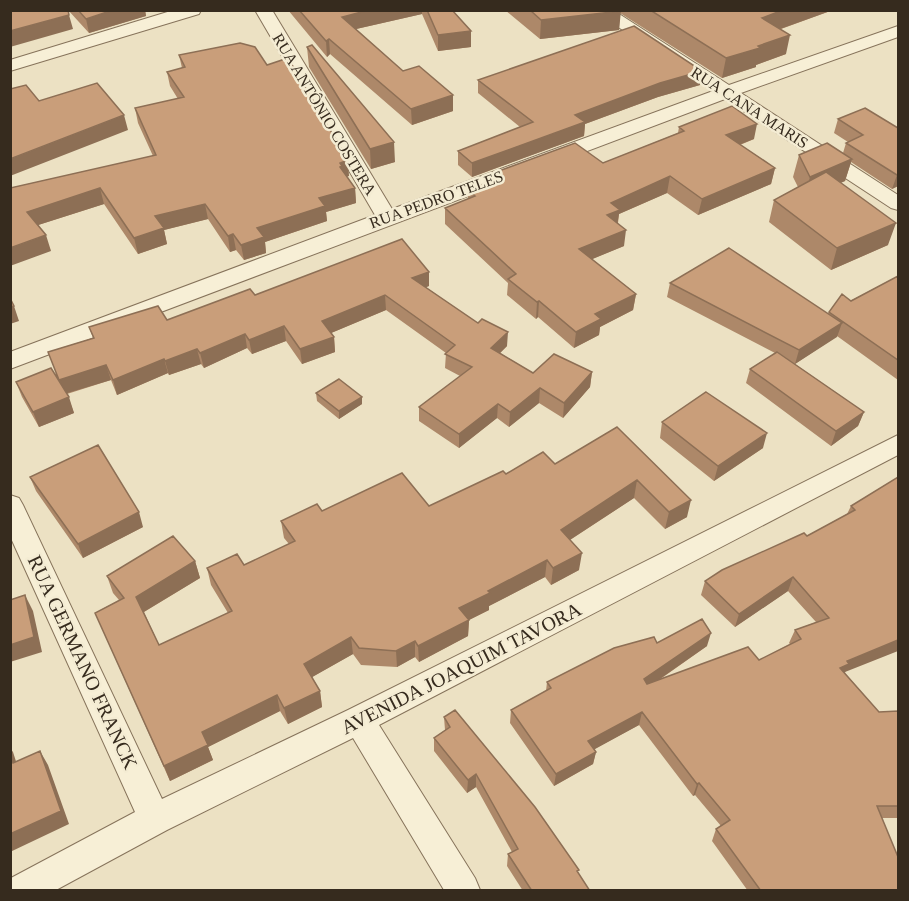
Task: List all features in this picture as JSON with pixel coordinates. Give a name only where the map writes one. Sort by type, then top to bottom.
[{"type":"street","points":[[10,66],[193,10]]},
{"type":"street","name":"RUA ANTÔNIO COSTERA","points":[[263,10],[386,217]]},
{"type":"street","name":"RUA CANA MARIS","points":[[601,10],[898,204]]},
{"type":"street","name":"RUA PEDRO TELES","points":[[10,361],[386,217],[898,31]]},
{"type":"street","name":"AVENIDA JOAQUIM TAVORA","points":[[23,891],[155,819],[358,720],[898,444]]},
{"type":"street","name":"RUA GERMANO FRANCK","points":[[10,505],[155,819]]},
{"type":"street","points":[[358,720],[463,891]]},
{"type":"building","points":[[10,10],[68,10],[69,15],[10,31]]},
{"type":"building","points":[[78,10],[113,10],[86,19]]},
{"type":"building","points":[[299,10],[369,10],[342,17],[403,71],[419,66],[453,95],[411,109],[329,39],[326,41]]},
{"type":"building","points":[[427,10],[452,10],[471,31],[438,35]]},
{"type":"building","points":[[530,10],[620,10],[621,11],[541,20]]},
{"type":"building","points":[[650,10],[783,10],[762,18],[790,35],[758,46],[760,48],[726,58]]},
{"type":"building","points":[[634,26],[702,71],[660,83],[575,115],[585,122],[472,163],[458,151],[533,122],[478,80]]},
{"type":"building","points":[[240,43],[255,47],[267,65],[288,58],[348,160],[340,163],[342,166],[340,167],[355,188],[319,198],[325,206],[257,228],[264,237],[241,245],[233,234],[228,236],[205,204],[155,216],[164,228],[134,238],[100,188],[27,212],[46,235],[10,248],[10,188],[156,155],[135,108],[184,97],[167,72],[185,67],[179,55]]},
{"type":"building","points":[[312,45],[394,142],[370,149],[307,47]]},
{"type":"building","points":[[97,83],[124,115],[10,159],[10,89],[26,85],[39,101]]},
{"type":"building","points":[[732,106],[757,124],[726,135],[775,168],[702,199],[670,176],[611,203],[620,210],[607,215],[626,230],[579,249],[636,294],[595,314],[601,319],[576,332],[508,279],[516,274],[445,208],[475,196],[468,190],[494,180],[488,175],[575,143],[603,163],[684,131],[679,127]]},
{"type":"building","points":[[865,108],[898,128],[897,175],[846,143],[863,135],[838,119]]},
{"type":"building","points":[[827,143],[852,159],[810,177],[799,155]]},
{"type":"building","points":[[826,172],[896,223],[837,248],[774,200]]},
{"type":"building","points":[[402,239],[429,272],[412,278],[478,323],[482,319],[508,332],[491,348],[533,373],[554,354],[592,372],[564,403],[540,388],[510,412],[498,404],[459,434],[419,407],[472,367],[445,354],[455,345],[385,295],[322,321],[334,337],[300,349],[284,326],[249,340],[245,334],[200,353],[197,349],[165,361],[164,359],[113,380],[106,365],[59,380],[48,352],[94,338],[89,327],[158,306],[167,320],[250,289],[255,295]]},
{"type":"building","points":[[729,248],[842,323],[799,350],[670,283]]},
{"type":"building","points":[[898,276],[898,360],[829,312],[842,294],[851,301]]},
{"type":"building","points":[[777,352],[864,412],[836,431],[750,369]]},
{"type":"building","points":[[51,368],[69,397],[33,412],[16,382]]},
{"type":"building","points":[[339,379],[362,397],[339,411],[316,393]]},
{"type":"building","points":[[706,392],[767,433],[718,466],[662,422]]},
{"type":"building","points":[[617,427],[691,500],[669,512],[637,480],[561,530],[582,553],[553,568],[547,560],[488,591],[490,593],[459,608],[469,620],[418,646],[415,641],[396,651],[359,648],[351,637],[304,664],[320,691],[284,708],[277,695],[202,732],[208,745],[164,766],[95,613],[124,598],[107,576],[173,536],[195,561],[136,597],[159,645],[232,611],[207,568],[237,554],[244,565],[295,541],[281,521],[317,504],[322,511],[402,473],[429,506],[503,471],[506,474],[543,452],[555,464]]},
{"type":"building","points":[[98,445],[139,512],[78,544],[30,477]]},
{"type":"building","points":[[898,477],[898,640],[847,661],[849,664],[840,668],[879,712],[898,711],[898,806],[877,806],[898,857],[898,891],[761,891],[716,829],[730,820],[699,783],[697,784],[642,712],[588,741],[596,752],[556,774],[511,710],[551,688],[547,682],[614,648],[654,637],[657,643],[702,619],[711,633],[644,679],[647,684],[748,647],[759,660],[801,639],[795,630],[829,618],[793,577],[739,614],[705,581],[722,570],[804,533],[807,536],[855,510],[851,506]]},
{"type":"building","points":[[25,595],[34,637],[10,645],[10,600]]},
{"type":"building","points":[[455,710],[535,807],[579,870],[577,871],[590,891],[532,891],[508,854],[518,849],[476,774],[468,780],[434,738],[450,727],[444,717]]},
{"type":"building","points":[[40,751],[61,811],[10,834],[10,756],[13,763]]}]
